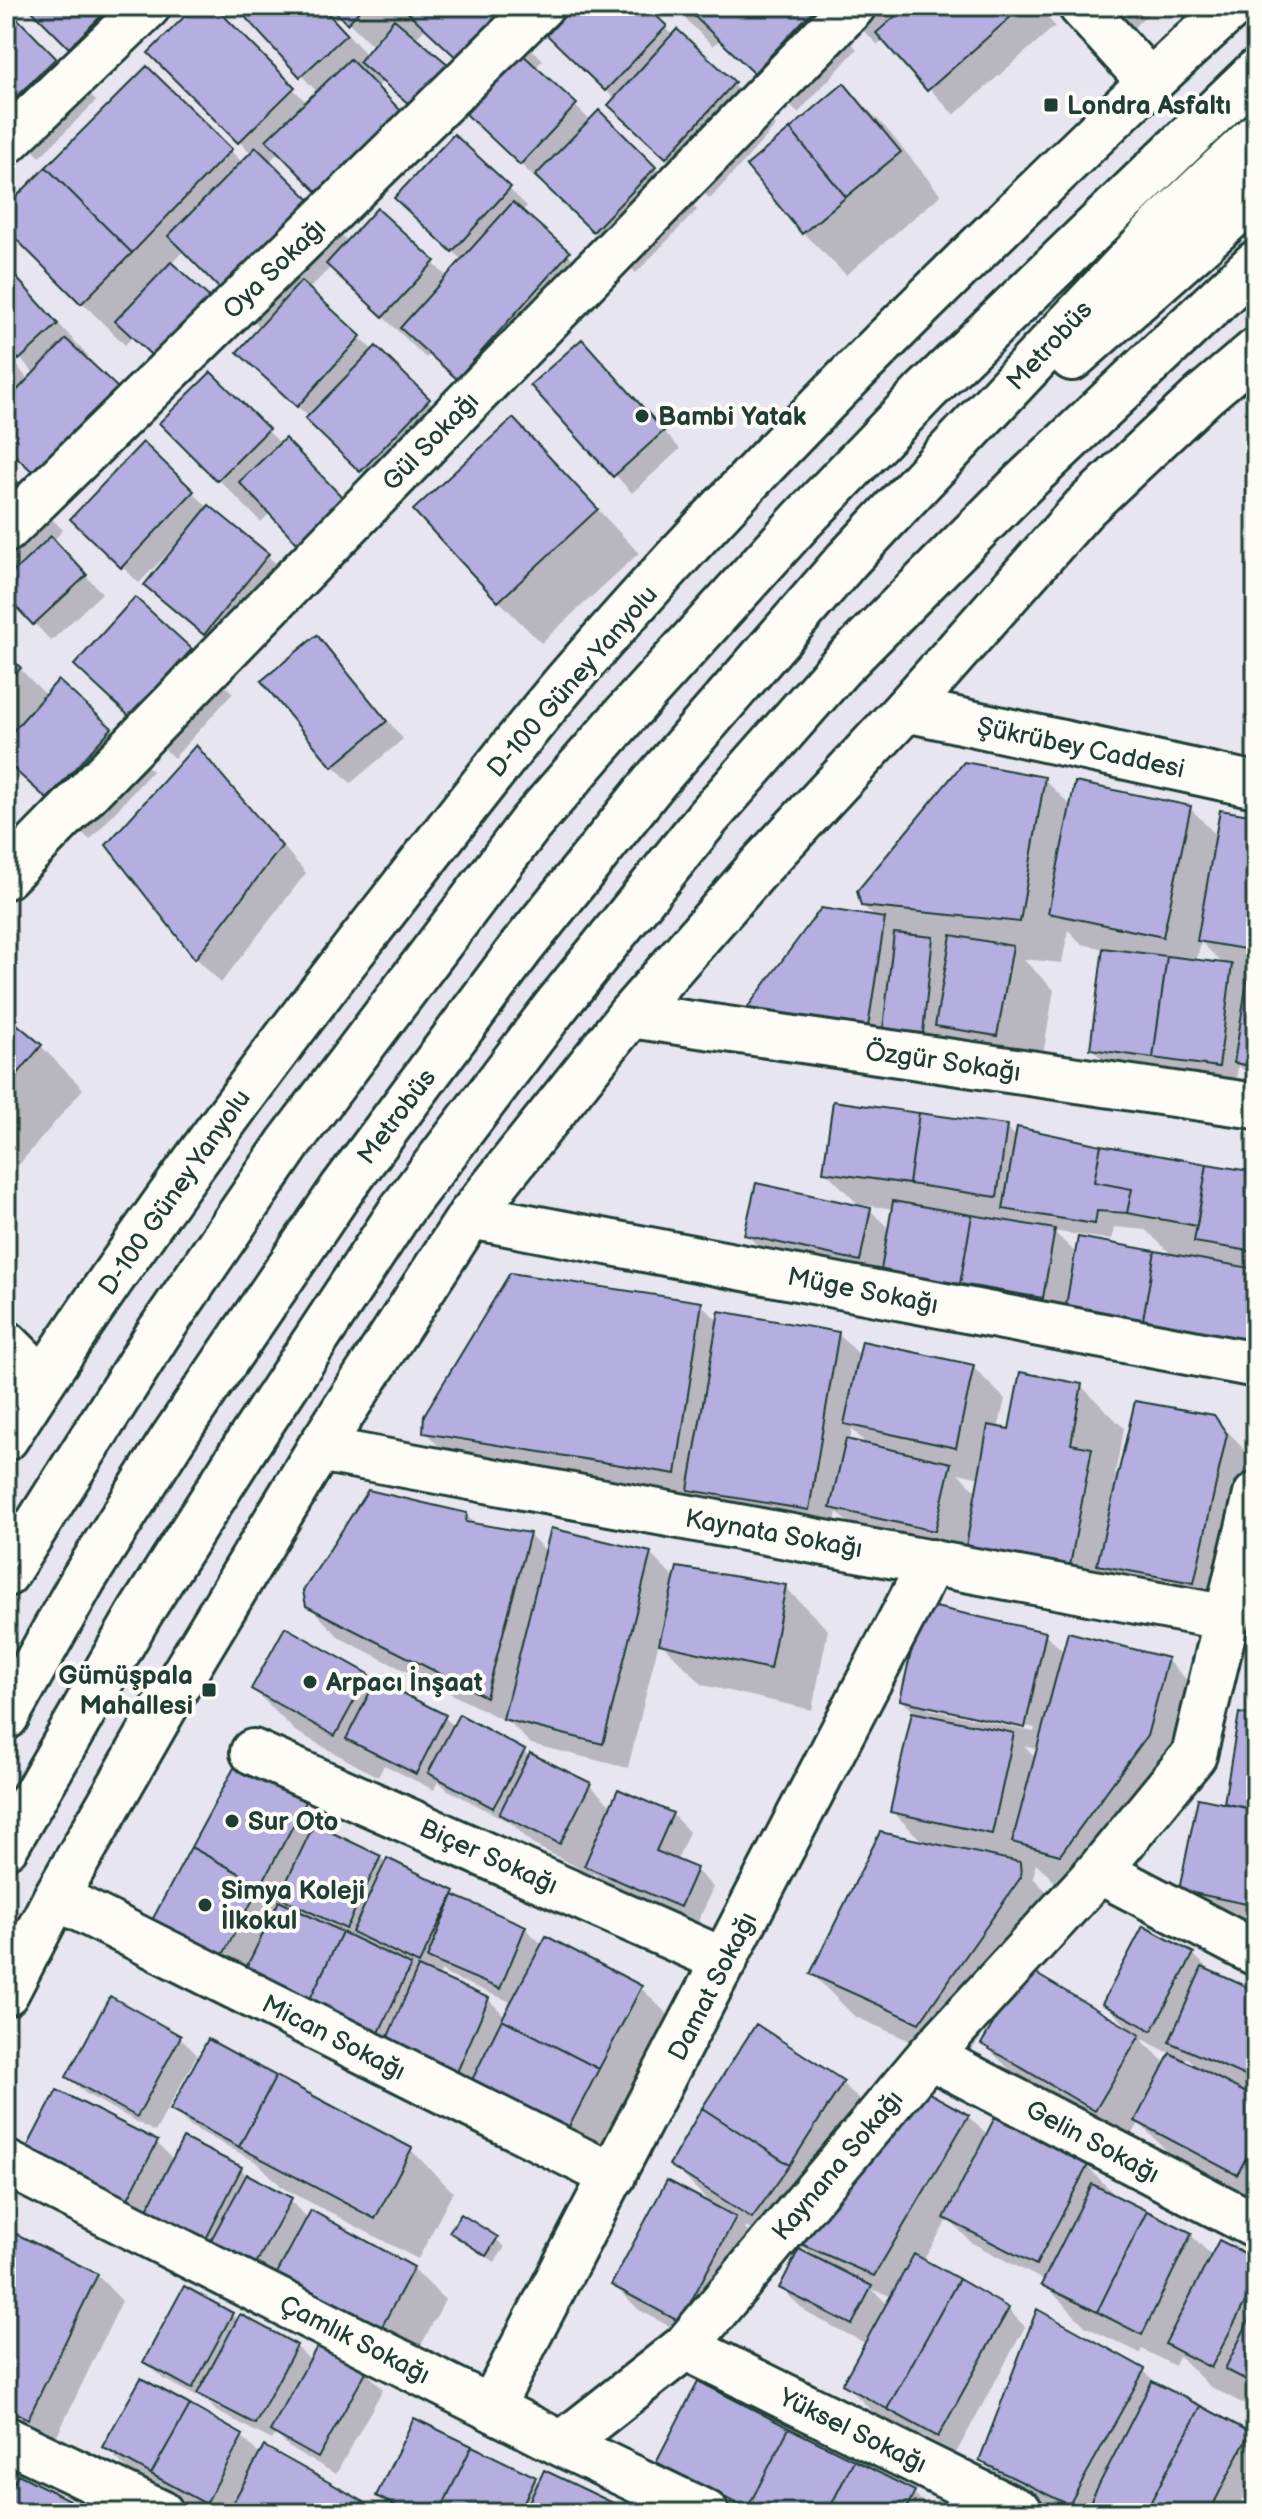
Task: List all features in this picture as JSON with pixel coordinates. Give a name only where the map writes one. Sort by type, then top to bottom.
[{"type":"main road","points":[[6,142],[148,6]]},
{"type":"main road","name":"Oya Sokağı","points":[[6,530],[541,6]]},
{"type":"main road","name":"Gül Sokağı","points":[[6,876],[853,6]]},
{"type":"main road","points":[[1081,6],[1149,81]]},
{"type":"main road","name":"D-100 Güney Yanyolu","points":[[6,1438],[178,1182],[269,1059],[566,683],[729,501],[903,322],[1149,81],[1233,6]]},
{"type":"main road","points":[[6,1574],[158,1334],[289,1143],[530,824],[802,520],[927,390],[1256,72]]},
{"type":"main road","name":"Metrobüs","points":[[6,1717],[84,1578],[173,1438],[342,1189],[521,948],[647,792],[847,560],[1164,223],[1256,136]]},
{"type":"main road","name":"Metrobüs","points":[[847,560],[1256,195]]},
{"type":"main road","points":[[6,1846],[140,1613],[263,1420],[402,1209],[556,1006],[708,817],[840,667],[1023,483],[1256,263]]},
{"type":"main road","points":[[6,1993],[56,1897],[182,1677],[319,1449],[470,1216],[630,1015],[1084,508],[1204,395],[1256,351]]},
{"type":"main road","name":"Şükrübey Caddesi","points":[[906,709],[1256,785]]},
{"type":"main road","name":"Özgür Sokağı","points":[[630,1015],[1256,1106]]},
{"type":"main road","name":"Müge Sokağı","points":[[470,1216],[1256,1365]]},
{"type":"main road","points":[[6,1343],[43,1380]]},
{"type":"main road","name":"Kaynata Sokağı","points":[[319,1449],[1228,1618]]},
{"type":"main road","name":"Kaynana Sokağı","points":[[562,2444],[685,2347],[929,2056],[1099,1871],[1194,1755],[1256,1495]]},
{"type":"main road","name":"Damat Sokağı","points":[[491,2408],[931,1562]]},
{"type":"main road","name":"Biçer Sokağı","points":[[253,1752],[725,1961]]},
{"type":"main road","points":[[1099,1871],[1256,1953]]},
{"type":"main road","name":"Mican Sokağı","points":[[56,1897],[613,2176]]},
{"type":"main road","name":"Gelin Sokağı","points":[[929,2056],[1256,2226]]},
{"type":"main road","name":"Çamlık Sokağı","points":[[6,2163],[562,2444],[706,2513]]},
{"type":"main road","name":"Yüksel Sokağı","points":[[685,2347],[1021,2513]]},
{"type":"main road","points":[[6,2439],[161,2513]]},
{"type":"building","points":[[27,6],[111,6],[69,48]]},
{"type":"building","points":[[195,6],[214,6],[295,87],[238,143],[148,53]]},
{"type":"building","points":[[235,6],[321,6],[347,34],[300,77]]},
{"type":"building","points":[[330,6],[364,6],[347,24]]},
{"type":"building","points":[[401,6],[491,6],[502,17],[461,62]]},
{"type":"building","points":[[574,6],[646,6],[667,26],[605,91],[547,35]]},
{"type":"building","points":[[670,6],[688,6],[680,15]]},
{"type":"building","points":[[705,6],[817,6],[754,73],[695,17]]},
{"type":"building","points":[[907,6],[1023,6],[927,91],[876,33]]},
{"type":"building","points":[[11,12],[56,58],[6,107],[6,17]]},
{"type":"building","points":[[394,19],[450,66],[415,109],[359,62]]},
{"type":"building","points":[[677,29],[735,82],[666,158],[608,105]]},
{"type":"building","points":[[522,54],[577,104],[520,165],[466,114]]},
{"type":"building","points":[[350,59],[401,111],[317,192],[266,140]]},
{"type":"building","points":[[147,66],[232,149],[132,253],[46,167]]},
{"type":"building","points":[[844,83],[901,152],[846,197],[790,129]]},
{"type":"building","points":[[599,110],[656,167],[593,232],[535,176]]},
{"type":"building","points":[[790,129],[846,197],[802,234],[746,166]]},
{"type":"building","points":[[454,134],[511,187],[452,252],[394,198]]},
{"type":"building","points":[[256,147],[312,202],[222,291],[168,236]]},
{"type":"building","points":[[46,167],[132,253],[81,304],[6,229],[6,207]]},
{"type":"building","points":[[513,202],[570,252],[457,379],[400,328]]},
{"type":"building","points":[[377,208],[435,261],[383,317],[326,264]]},
{"type":"building","points":[[171,262],[220,307],[164,367],[115,321]]},
{"type":"building","points":[[6,266],[58,324],[19,360],[6,346]]},
{"type":"building","points":[[301,281],[361,336],[297,407],[237,352]]},
{"type":"building","points":[[66,339],[118,388],[35,474],[6,447],[6,402]]},
{"type":"building","points":[[582,339],[664,431],[613,477],[530,385]]},
{"type":"building","points":[[376,346],[430,399],[360,472],[305,419]]},
{"type":"building","points":[[6,355],[17,368],[6,378]]},
{"type":"building","points":[[211,372],[269,429],[217,481],[159,423]]},
{"type":"building","points":[[513,418],[598,509],[498,602],[413,510]]},
{"type":"building","points":[[285,438],[346,501],[300,546],[239,482]]},
{"type":"building","points":[[143,442],[194,491],[121,568],[70,519]]},
{"type":"building","points":[[6,471],[22,486],[6,504]]},
{"type":"building","points":[[209,505],[269,554],[204,635],[144,585]]},
{"type":"building","points":[[51,536],[87,575],[33,625],[6,596],[6,579]]},
{"type":"building","points":[[135,597],[192,649],[130,717],[74,665]]},
{"type":"building","points":[[317,635],[387,721],[332,767],[261,681]]},
{"type":"building","points":[[6,653],[21,668],[6,683]]},
{"type":"building","points":[[58,680],[112,728],[47,799],[6,762],[6,739]]},
{"type":"building","points":[[196,745],[282,846],[195,959],[106,845]]},
{"type":"building","points":[[964,762],[1045,777],[1020,922],[861,906],[857,891]]},
{"type":"building","points":[[1075,782],[1191,806],[1163,937],[1048,913]]},
{"type":"building","points":[[1220,810],[1256,816],[1256,951],[1197,941]]},
{"type":"building","points":[[821,908],[885,918],[868,1027],[747,1008]]},
{"type":"building","points":[[894,933],[933,937],[923,1033],[883,1029]]},
{"type":"building","points":[[951,935],[1013,946],[997,1036],[935,1026]]},
{"type":"building","points":[[1103,948],[1167,956],[1153,1058],[1090,1049]]},
{"type":"building","points":[[1167,956],[1232,964],[1219,1067],[1153,1058]]},
{"type":"building","points":[[1247,981],[1256,983],[1256,1067],[1234,1063]]},
{"type":"building","points":[[6,1015],[42,1045],[6,1088]]},
{"type":"building","points":[[833,1101],[919,1113],[909,1184],[823,1172]]},
{"type":"building","points":[[919,1113],[1007,1125],[997,1197],[909,1184]]},
{"type":"building","points":[[1017,1127],[1101,1145],[1094,1182],[1132,1189],[1127,1213],[1097,1211],[1095,1224],[1003,1209]]},
{"type":"building","points":[[1101,1145],[1207,1164],[1197,1226],[1127,1213],[1132,1189],[1094,1182]]},
{"type":"building","points":[[1207,1164],[1256,1172],[1256,1252],[1194,1242]]},
{"type":"building","points":[[756,1183],[871,1208],[860,1261],[744,1235]]},
{"type":"building","points":[[893,1201],[972,1215],[960,1284],[881,1270]]},
{"type":"building","points":[[972,1215],[1055,1229],[1043,1298],[960,1284]]},
{"type":"building","points":[[1078,1237],[1155,1251],[1142,1325],[1065,1311]]},
{"type":"building","points":[[1155,1251],[1256,1269],[1256,1290],[1246,1344],[1142,1325]]},
{"type":"building","points":[[510,1273],[702,1302],[676,1474],[423,1433],[424,1415]]},
{"type":"building","points":[[719,1311],[839,1332],[809,1510],[688,1490]]},
{"type":"building","points":[[862,1341],[974,1365],[956,1448],[844,1424]]},
{"type":"building","points":[[1020,1372],[1082,1384],[1071,1444],[1092,1448],[1070,1566],[966,1546],[988,1425],[1009,1429]]},
{"type":"building","points":[[1135,1401],[1214,1415],[1227,1434],[1194,1583],[1097,1565]]},
{"type":"building","points":[[846,1439],[951,1463],[935,1531],[830,1508]]},
{"type":"building","points":[[368,1490],[467,1513],[466,1522],[530,1533],[486,1697],[306,1606],[303,1591]]},
{"type":"building","points":[[551,1528],[651,1552],[603,1744],[503,1719]]},
{"type":"building","points":[[677,1567],[786,1585],[770,1669],[659,1644]]},
{"type":"building","points":[[922,1604],[1046,1632],[1025,1728],[900,1700]]},
{"type":"building","name":"Arpacı İnşaat","points":[[285,1627],[369,1674],[335,1736],[251,1689]]},
{"type":"building","points":[[1068,1632],[1168,1658],[1147,1736],[1060,1855],[1012,1842]]},
{"type":"building","points":[[1256,1646],[1256,1689],[1248,1687]]},
{"type":"building","points":[[376,1680],[446,1715],[416,1774],[346,1739]]},
{"type":"building","points":[[912,1712],[1014,1733],[992,1834],[890,1812]]},
{"type":"building","points":[[1239,1713],[1256,1716],[1256,1810],[1224,1803]]},
{"type":"building","points":[[459,1714],[525,1750],[493,1808],[428,1773]]},
{"type":"building","points":[[530,1753],[591,1783],[560,1844],[499,1814]]},
{"type":"building","points":[[236,1764],[306,1802],[261,1885],[191,1847]]},
{"type":"building","points":[[618,1789],[673,1813],[656,1851],[697,1868],[680,1907],[584,1866]]},
{"type":"building","points":[[1198,1798],[1256,1810],[1256,1906],[1179,1890]]},
{"type":"building","points":[[314,1824],[381,1856],[346,1929],[279,1897]]},
{"type":"building","points":[[880,1832],[1020,1862],[1021,1877],[919,2023],[810,1974]]},
{"type":"building","name":"Simya Koleji İlkokul","points":[[191,1847],[261,1885],[219,1962],[150,1924]]},
{"type":"building","points":[[387,1858],[455,1891],[419,1964],[352,1932]]},
{"type":"building","points":[[453,1895],[526,1926],[500,1989],[427,1958]]},
{"type":"building","points":[[279,1901],[342,1932],[309,2001],[245,1970]]},
{"type":"building","points":[[1143,1926],[1194,1953],[1152,2031],[1102,2004]]},
{"type":"building","points":[[342,1932],[411,1965],[375,2041],[309,2001]]},
{"type":"building","points":[[546,1936],[642,1986],[599,2069],[502,2019]]},
{"type":"building","points":[[418,1967],[489,1998],[455,2077],[384,2046]]},
{"type":"building","points":[[1202,1967],[1256,1991],[1256,2081],[1169,2042]]},
{"type":"building","points":[[1026,1968],[1140,2035],[1095,2111],[981,2044]]},
{"type":"building","points":[[110,1996],[181,2036],[137,2117],[66,2077]]},
{"type":"building","points":[[502,2019],[599,2069],[569,2127],[472,2080]]},
{"type":"building","points":[[756,2024],[844,2081],[790,2165],[702,2108]]},
{"type":"building","points":[[208,2039],[276,2076],[239,2147],[170,2110]]},
{"type":"building","points":[[1170,2053],[1256,2098],[1256,2139],[1237,2175],[1135,2121]]},
{"type":"building","points":[[276,2076],[412,2148],[375,2219],[239,2147]]},
{"type":"building","points":[[922,2089],[969,2115],[874,2276],[797,2242]]},
{"type":"building","points":[[57,2090],[158,2141],[123,2208],[22,2157]]},
{"type":"building","points":[[702,2108],[790,2165],[752,2218],[669,2165]]},
{"type":"building","points":[[995,2117],[1088,2165],[1036,2265],[944,2218]]},
{"type":"building","points":[[183,2138],[242,2167],[205,2241],[146,2211]]},
{"type":"building","points":[[1256,2170],[1256,2190],[1248,2186]]},
{"type":"building","points":[[247,2174],[292,2198],[252,2271],[207,2247]]},
{"type":"building","points":[[667,2180],[736,2217],[680,2322],[611,2285]]},
{"type":"building","points":[[1092,2184],[1147,2211],[1097,2312],[1041,2285]]},
{"type":"building","points":[[311,2210],[414,2267],[379,2332],[276,2275]]},
{"type":"building","points":[[1147,2211],[1192,2233],[1142,2335],[1097,2312]]},
{"type":"building","points":[[461,2214],[498,2237],[486,2256],[449,2232]]},
{"type":"building","points":[[6,2229],[98,2274],[28,2419],[6,2408]]},
{"type":"building","points":[[1219,2240],[1256,2259],[1256,2281],[1211,2368],[1165,2344]]},
{"type":"building","points":[[799,2249],[872,2286],[852,2325],[779,2288]]},
{"type":"building","points":[[914,2254],[959,2279],[887,2409],[842,2384]]},
{"type":"building","points":[[959,2279],[1009,2308],[938,2437],[887,2409]]},
{"type":"building","points":[[184,2286],[233,2313],[192,2389],[143,2362]]},
{"type":"building","points":[[1256,2306],[1256,2385],[1225,2369]]},
{"type":"building","points":[[1037,2309],[1145,2369],[1069,2505],[979,2461]]},
{"type":"building","points":[[240,2314],[297,2345],[255,2424],[197,2394]]},
{"type":"building","points":[[319,2343],[367,2370],[318,2458],[270,2431]]},
{"type":"building","points":[[141,2378],[190,2405],[151,2474],[102,2447]]},
{"type":"building","points":[[698,2381],[789,2428],[747,2509],[656,2462]]},
{"type":"building","points":[[1152,2381],[1201,2406],[1145,2513],[1096,2513],[1087,2508]]},
{"type":"building","points":[[190,2405],[243,2435],[206,2504],[151,2474]]},
{"type":"building","points":[[1201,2406],[1250,2432],[1209,2513],[1145,2513]]},
{"type":"building","points":[[414,2418],[472,2446],[439,2513],[410,2513],[376,2496]]},
{"type":"building","points":[[789,2428],[854,2460],[827,2513],[756,2513],[747,2509]]},
{"type":"building","points":[[264,2446],[364,2502],[358,2513],[233,2513],[229,2510]]},
{"type":"building","points":[[472,2446],[536,2477],[519,2513],[439,2513]]},
{"type":"building","points":[[854,2460],[915,2491],[904,2513],[827,2513]]},
{"type":"building","points":[[544,2470],[634,2513],[524,2513]]},
{"type":"building","points":[[18,2474],[69,2500],[62,2513],[6,2513],[6,2498]]},
{"type":"building","points":[[1256,2485],[1256,2513],[1242,2513]]},
{"type":"building","points":[[69,2500],[93,2513],[62,2513]]},
{"type":"place","name":"Londra Asfaltı","points":[[1051,105]]},
{"type":"place","name":"Bambi Yatak","points":[[642,416]]},
{"type":"place","name":"Arpacı İnşaat","points":[[310,1682]]},
{"type":"place","name":"Gümüşpala Mahallesi","points":[[209,1690]]},
{"type":"place","name":"Sur Oto","points":[[232,1821]]},
{"type":"place","name":"Simya Koleji İlkokul","points":[[205,1905]]}]
